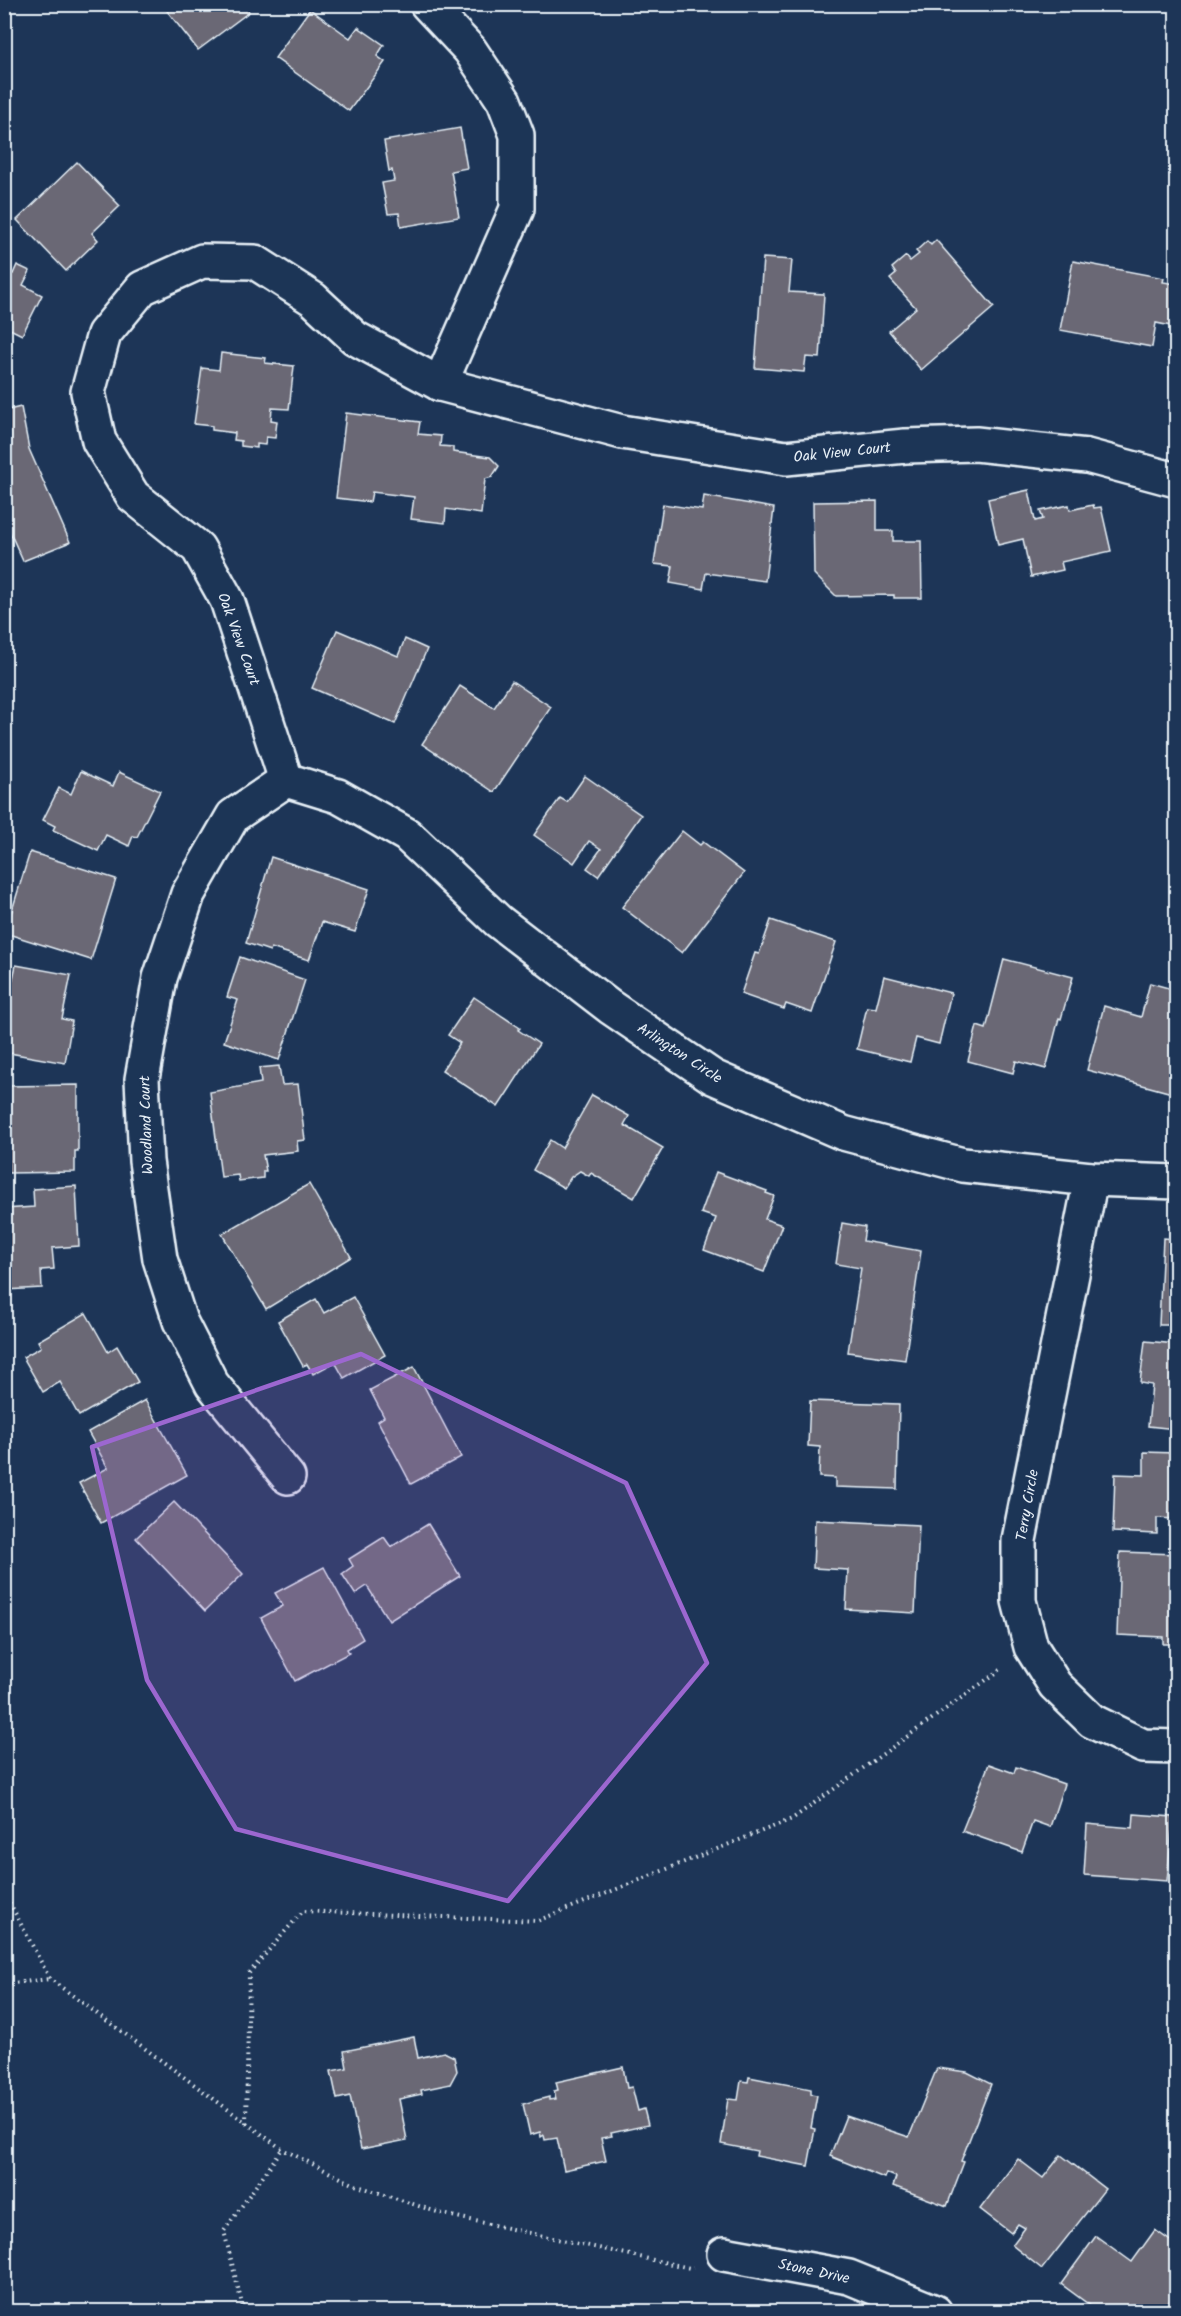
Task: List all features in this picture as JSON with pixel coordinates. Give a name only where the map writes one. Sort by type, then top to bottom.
[{"type":"street","points":[[427,4],[470,50],[504,101],[517,135],[517,208],[440,384]]},
{"type":"street","name":"Oak View Court","points":[[286,780],[227,600],[198,548],[133,496],[99,441],[88,392],[104,334],[142,288],[202,261],[255,261],[313,299],[355,338],[440,384],[622,432],[786,458],[905,446],[976,444],[1087,456],[1176,480]]},
{"type":"street","name":"Arlington Circle","points":[[286,780],[338,796],[408,835],[498,921],[610,1007],[713,1077],[843,1133],[963,1164],[1091,1179],[1176,1182]]},
{"type":"street","name":"Woodland Court","points":[[286,780],[233,816],[188,894],[160,978],[142,1079],[146,1161],[160,1259],[180,1320],[212,1384],[288,1477]]},
{"type":"street","name":"Terry Circle","points":[[1091,1179],[1019,1540],[1019,1601],[1031,1647],[1055,1685],[1092,1721],[1143,1746],[1176,1747]]},
{"type":"street","name":"Stone Drive","points":[[724,2254],[849,2277],[935,2312]]},
{"type":"path","points":[[246,2123],[249,1973],[303,1911],[537,1921],[792,1819],[1031,1647]]},
{"type":"path","points":[[4,1892],[50,1978],[282,2149],[355,2185],[443,2214],[690,2268],[724,2254]]},
{"type":"path","points":[[4,1984],[50,1978]]},
{"type":"path","points":[[244,2312],[224,2231],[282,2149]]},
{"type":"highlighted area","points":[[361,1354],[626,1483],[707,1663],[508,1901],[236,1829],[147,1680],[92,1447]]},
{"type":"building","points":[[167,4],[252,4],[247,8],[249,12],[198,50],[164,7]]},
{"type":"building","points":[[310,9],[350,38],[358,27],[384,45],[377,56],[385,62],[349,111],[275,58]]},
{"type":"building","points":[[460,128],[467,168],[451,171],[459,217],[401,227],[399,213],[388,214],[382,183],[394,181],[392,170],[389,171],[384,141]]},
{"type":"building","points":[[77,162],[120,206],[92,233],[98,240],[66,271],[17,220]]},
{"type":"building","points":[[936,240],[994,307],[921,370],[889,331],[916,308],[890,279],[896,274],[892,268],[906,256],[910,261],[919,254],[916,251],[927,241],[931,245]]},
{"type":"building","points":[[763,258],[792,260],[789,292],[824,294],[820,358],[806,357],[804,372],[755,368]]},
{"type":"building","points":[[1073,261],[1164,278],[1163,282],[1176,284],[1176,327],[1156,323],[1152,347],[1060,330]]},
{"type":"building","points":[[17,265],[30,271],[23,285],[42,295],[22,335],[4,326],[4,269],[13,274]]},
{"type":"building","points":[[221,353],[266,358],[265,363],[294,366],[289,409],[272,408],[271,420],[277,421],[275,438],[266,437],[265,445],[257,444],[257,448],[241,446],[241,441],[234,440],[235,433],[212,430],[212,426],[194,424],[202,368],[219,370]]},
{"type":"building","points":[[21,407],[29,449],[70,542],[23,561],[4,519],[4,411]]},
{"type":"building","points":[[346,413],[420,422],[418,434],[441,436],[440,446],[453,447],[453,452],[490,457],[499,466],[492,477],[485,479],[481,514],[446,509],[445,523],[411,519],[414,497],[372,492],[370,502],[336,498]]},
{"type":"building","points":[[1029,490],[1035,521],[1043,519],[1040,511],[1069,505],[1070,510],[1093,505],[1094,508],[1101,507],[1111,551],[1061,562],[1063,570],[1031,577],[1023,539],[998,545],[988,499]]},
{"type":"building","points":[[704,496],[774,508],[765,581],[706,573],[703,589],[670,583],[673,566],[654,564],[663,504],[702,510]]},
{"type":"building","points":[[877,501],[877,531],[893,531],[893,541],[921,541],[922,598],[894,598],[894,595],[836,596],[814,574],[813,502]]},
{"type":"building","points":[[337,630],[398,656],[405,639],[427,649],[395,724],[312,688]]},
{"type":"building","points":[[512,681],[551,707],[494,792],[422,744],[460,686],[494,708]]},
{"type":"building","points":[[81,771],[113,786],[119,772],[160,791],[137,837],[133,836],[129,846],[106,835],[98,851],[53,830],[55,826],[43,820],[59,788],[71,794]]},
{"type":"building","points":[[585,776],[641,815],[598,876],[587,868],[601,849],[589,841],[574,863],[534,835],[560,798],[567,802]]},
{"type":"building","points":[[682,831],[700,845],[703,842],[744,873],[682,953],[622,907]]},
{"type":"building","points":[[30,852],[116,879],[91,960],[5,933]]},
{"type":"building","points":[[271,857],[369,889],[355,932],[322,922],[309,960],[246,943]]},
{"type":"building","points":[[771,920],[836,942],[812,1013],[786,1004],[784,1009],[741,994],[755,953],[759,954]]},
{"type":"building","points":[[240,957],[305,980],[279,1060],[224,1042],[238,1000],[227,997]]},
{"type":"building","points":[[1004,959],[1073,977],[1061,1019],[1059,1018],[1046,1069],[1016,1061],[1013,1073],[968,1061],[977,1026],[986,1029]]},
{"type":"building","points":[[16,965],[71,975],[62,1019],[72,1021],[65,1063],[4,1052],[4,1026],[7,1012],[4,1012],[4,981],[12,983]]},
{"type":"building","points":[[884,976],[951,993],[939,1044],[916,1038],[910,1062],[857,1049],[867,1007],[876,1008]]},
{"type":"building","points":[[1150,983],[1176,990],[1176,1075],[1172,1093],[1087,1070],[1104,1006],[1141,1017]]},
{"type":"building","points":[[474,997],[520,1028],[518,1030],[539,1044],[498,1107],[442,1070],[460,1043],[448,1035]]},
{"type":"building","points":[[279,1066],[282,1085],[298,1084],[305,1140],[297,1141],[298,1151],[263,1155],[266,1171],[263,1171],[263,1178],[239,1181],[238,1175],[221,1177],[210,1092],[261,1083],[259,1068]]},
{"type":"building","points":[[78,1085],[78,1151],[75,1151],[75,1172],[8,1173],[8,1132],[4,1132],[4,1086]]},
{"type":"building","points":[[592,1095],[629,1116],[624,1125],[663,1148],[634,1198],[591,1173],[589,1176],[580,1171],[571,1177],[564,1188],[533,1170],[550,1140],[562,1148]]},
{"type":"building","points":[[716,1172],[767,1191],[766,1193],[774,1196],[765,1219],[782,1225],[764,1272],[704,1250],[716,1218],[701,1213]]},
{"type":"building","points":[[309,1184],[351,1257],[266,1309],[222,1234]]},
{"type":"building","points":[[76,1186],[79,1246],[52,1248],[54,1269],[41,1270],[42,1288],[5,1290],[4,1209],[34,1207],[33,1189]]},
{"type":"building","points":[[842,1223],[865,1227],[863,1241],[921,1251],[905,1360],[848,1352],[861,1268],[836,1264]]},
{"type":"building","points":[[1163,1238],[1176,1239],[1176,1325],[1159,1325]]},
{"type":"building","points":[[353,1297],[385,1355],[344,1378],[335,1362],[313,1374],[307,1364],[303,1366],[278,1321],[316,1299],[324,1313]]},
{"type":"building","points":[[86,1313],[108,1352],[117,1346],[138,1382],[79,1416],[60,1382],[43,1392],[23,1357],[41,1347],[38,1341]]},
{"type":"building","points":[[1145,1341],[1176,1344],[1176,1429],[1148,1426],[1152,1385],[1140,1383]]},
{"type":"building","points":[[414,1367],[461,1457],[411,1484],[378,1421],[384,1417],[370,1390]]},
{"type":"building","points":[[145,1400],[187,1475],[101,1523],[79,1483],[108,1468],[88,1432]]},
{"type":"building","points":[[810,1401],[899,1404],[897,1489],[835,1487],[835,1478],[819,1477],[820,1447],[808,1446]]},
{"type":"building","points":[[1144,1452],[1176,1453],[1176,1519],[1157,1518],[1157,1534],[1113,1532],[1115,1474],[1144,1475]]},
{"type":"building","points":[[174,1502],[243,1574],[205,1611],[136,1538]]},
{"type":"building","points":[[815,1520],[919,1525],[915,1613],[846,1609],[848,1570],[813,1568]]},
{"type":"building","points":[[428,1524],[460,1576],[389,1621],[367,1586],[355,1594],[342,1574],[353,1566],[349,1559],[384,1537],[391,1547]]},
{"type":"building","points":[[1120,1552],[1176,1554],[1176,1644],[1163,1644],[1163,1637],[1117,1635]]},
{"type":"building","points":[[324,1567],[363,1639],[347,1649],[349,1653],[295,1681],[261,1618],[283,1606],[275,1593]]},
{"type":"building","points":[[989,1764],[1014,1773],[1016,1767],[1064,1784],[1050,1827],[1033,1821],[1022,1852],[962,1831]]},
{"type":"building","points":[[1134,1814],[1173,1817],[1167,1881],[1084,1875],[1087,1824],[1133,1828]]},
{"type":"building","points":[[414,2037],[418,2058],[444,2052],[454,2057],[457,2071],[450,2084],[421,2090],[422,2094],[399,2099],[407,2140],[361,2149],[350,2096],[337,2099],[331,2071],[347,2068],[344,2051]]},
{"type":"building","points":[[623,2067],[627,2088],[632,2087],[638,2111],[644,2109],[648,2125],[611,2133],[612,2136],[601,2138],[606,2161],[564,2170],[557,2138],[545,2140],[544,2135],[541,2137],[540,2132],[530,2135],[523,2104],[549,2097],[549,2100],[556,2099],[554,2091],[558,2090],[556,2082]]},
{"type":"building","points":[[937,2068],[967,2072],[991,2084],[961,2161],[964,2162],[947,2206],[893,2186],[896,2177],[886,2173],[884,2178],[830,2156],[846,2116],[909,2137]]},
{"type":"building","points":[[749,2077],[811,2089],[811,2094],[817,2095],[811,2128],[815,2129],[808,2166],[756,2156],[757,2151],[721,2144],[728,2099],[738,2100],[741,2081],[748,2082]]},
{"type":"building","points":[[1061,2155],[1105,2189],[1042,2269],[1012,2245],[1025,2228],[1018,2224],[1011,2233],[980,2209],[1018,2159],[1043,2178]]},
{"type":"building","points":[[1155,2230],[1176,2245],[1176,2298],[1175,2300],[1172,2297],[1162,2312],[1099,2312],[1061,2284],[1096,2236],[1132,2262]]}]
